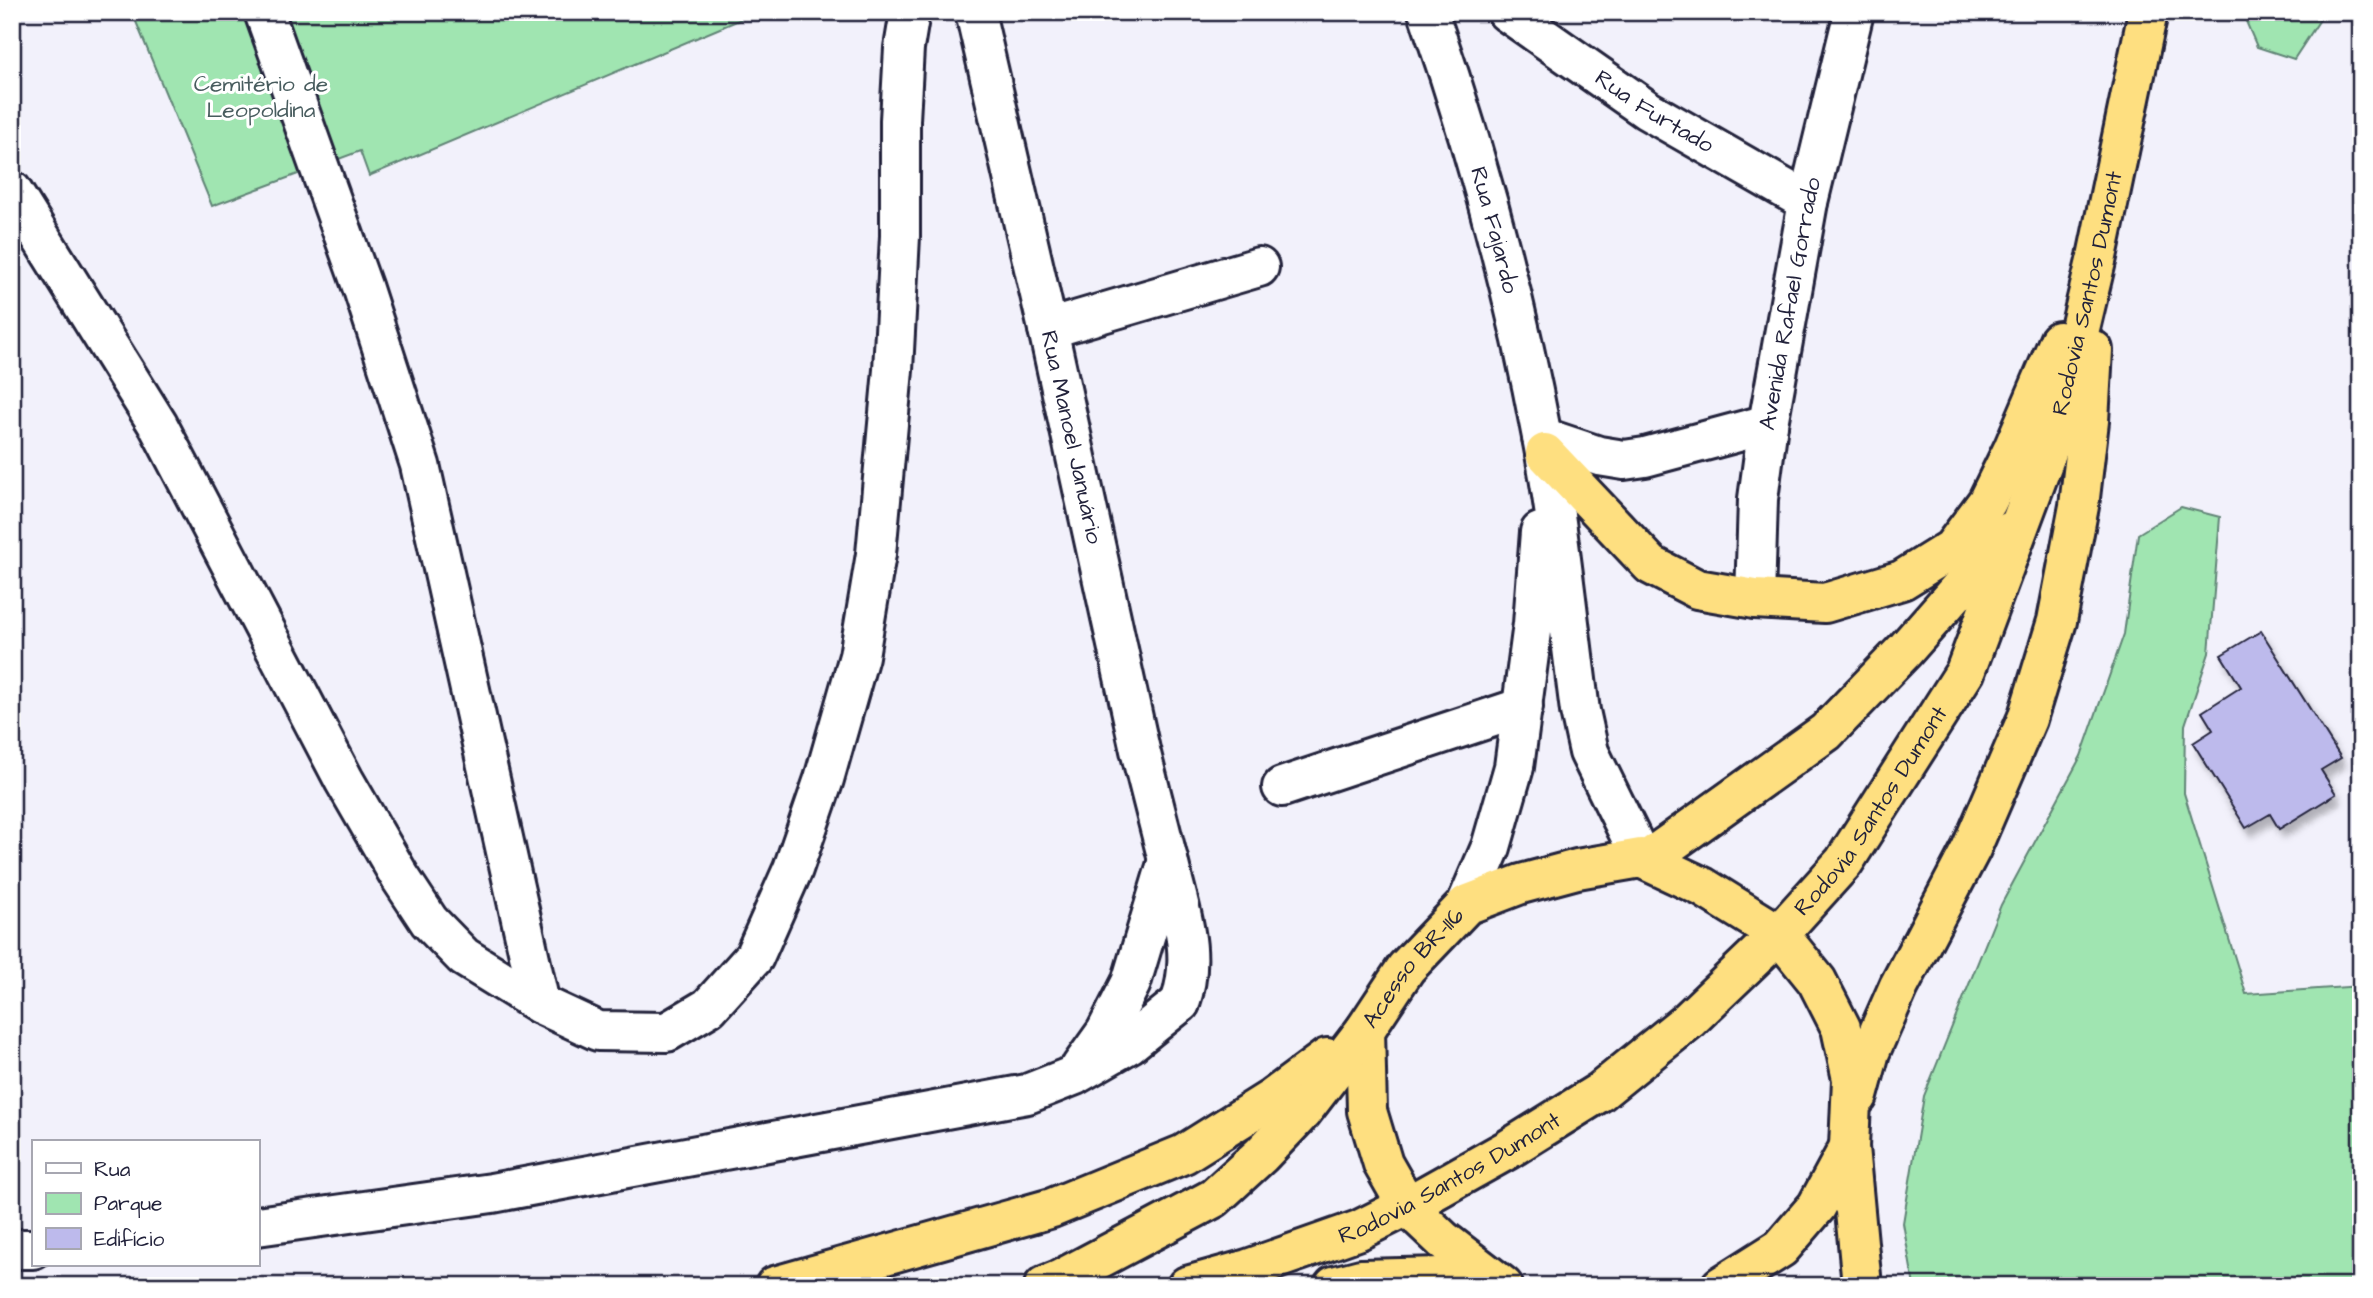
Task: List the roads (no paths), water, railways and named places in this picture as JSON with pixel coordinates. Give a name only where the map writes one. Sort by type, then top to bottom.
[{"type":"highway","name":"Rodovia Santos Dumont","points":[[1187,1286],[1248,1269],[1359,1230],[1507,1150],[1600,1092],[1689,1020],[1779,934],[1844,862],[1965,672],[2057,425],[2097,257],[2148,12]]},
{"type":"highway","points":[[1544,445],[1651,565],[1697,589],[1755,599],[1825,603],[1902,580],[1952,549],[1987,502],[2097,257]]},
{"type":"highway","points":[[1721,1286],[1781,1248],[1817,1206],[1850,1136],[1870,1052],[1884,1019],[1971,849],[2027,719],[2057,621],[2079,506],[2089,421],[2097,257]]},
{"type":"highway","points":[[1862,1286],[1850,1136],[1852,1079],[1841,1028],[1817,981],[1779,934],[1703,887],[1644,859],[1826,732],[1905,650],[2024,514]]},
{"type":"highway","name":"Acesso BR-116","points":[[1503,1286],[1443,1240],[1407,1206],[1383,1164],[1367,1111],[1365,1030],[1406,968],[1466,905],[1521,884],[1577,869],[1644,859]]},
{"type":"highway","points":[[775,1286],[1052,1208],[1184,1154],[1273,1098],[1365,1030]]},
{"type":"highway","points":[[1044,1286],[1213,1198],[1261,1155],[1302,1112],[1365,1030]]},
{"type":"highway","points":[[1334,1286],[1361,1279],[1441,1277],[1492,1286]]},
{"type":"street","points":[[264,12],[363,289],[420,465],[540,1004]]},
{"type":"street","points":[[12,191],[158,425],[344,780],[400,877],[429,921],[464,957],[540,1004],[598,1031],[667,1032],[709,1007],[754,957],[793,869],[824,779],[859,656],[876,554],[893,370],[900,236],[900,120],[904,48],[910,12]]},
{"type":"street","name":"Rua Manoel Januário","points":[[975,12],[1140,750],[1188,945],[1189,970],[1180,1003]]},
{"type":"street","name":"Rua Fajardo","points":[[1428,12],[1447,67],[1508,277],[1544,445]]},
{"type":"street","name":"Rua Furtado","points":[[1507,12],[1647,110],[1808,202]]},
{"type":"street","name":"Avenida Rafael Gorrado","points":[[1755,599],[1758,499],[1768,424],[1808,202],[1854,12]]},
{"type":"street","points":[[1048,329],[1259,267]]},
{"type":"street","points":[[1544,445],[1624,460],[1645,457],[1768,424]]},
{"type":"street","points":[[1466,905],[1491,847],[1514,767],[1533,624],[1544,445]]},
{"type":"street","points":[[1544,445],[1580,710],[1589,752],[1644,859]]},
{"type":"street","points":[[1282,787],[1523,708]]},
{"type":"street","points":[[1075,1074],[1106,1032],[1131,983],[1168,860]]},
{"type":"street","points":[[1131,983],[1144,997],[1161,1004],[1180,1003]]},
{"type":"street","points":[[259,1226],[492,1194],[698,1153],[1027,1094],[1075,1074],[1129,1044],[1180,1003]]},
{"type":"street","points":[[12,1249],[32,1249]]},
{"type":"park label","name":"Cemitério de Leopoldina","points":[[261,97]]}]
